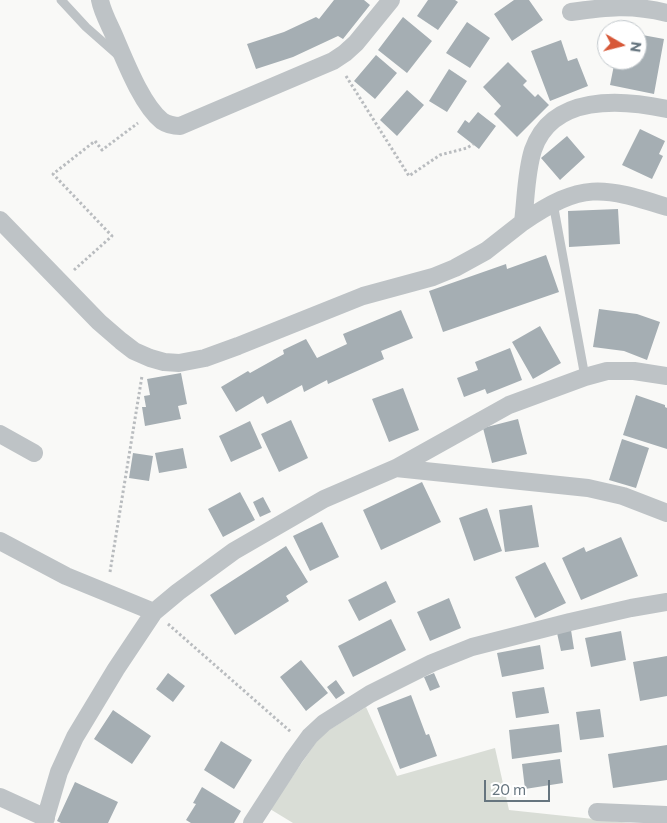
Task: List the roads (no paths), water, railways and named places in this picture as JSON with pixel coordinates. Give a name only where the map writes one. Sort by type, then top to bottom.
[{"type":"street","points":[[100,0],[141,92],[153,111],[162,121],[171,126],[180,126],[335,59],[345,53],[356,42],[391,0]]},
{"type":"street","points":[[571,12],[613,6],[631,6],[667,13]]},
{"type":"street","points":[[523,222],[530,164],[534,148],[540,135],[562,114],[581,106],[600,102],[642,104],[667,109]]},
{"type":"street","points":[[0,220],[99,322],[121,341],[146,356],[164,362],[179,363],[205,358],[363,296],[433,277],[455,268],[486,251],[523,222],[553,203],[580,193],[608,191],[667,207]]},
{"type":"street","points":[[0,797],[45,821],[59,772],[75,737],[116,669],[154,612],[234,551],[324,499],[396,468],[509,405],[585,377],[607,371],[634,371],[667,376]]},
{"type":"street","points":[[0,434],[34,453]]},
{"type":"street","points":[[396,468],[588,488],[623,496],[654,506],[667,513]]},
{"type":"street","points":[[0,541],[66,576],[106,594],[154,612]]},
{"type":"street","points":[[252,823],[310,736],[324,723],[370,694],[472,647],[570,622],[667,602]]},
{"type":"street","points":[[597,812],[667,815]]},
{"type":"lane","points":[[61,0],[98,39],[126,62]]},
{"type":"lane","points":[[553,203],[585,377]]}]
